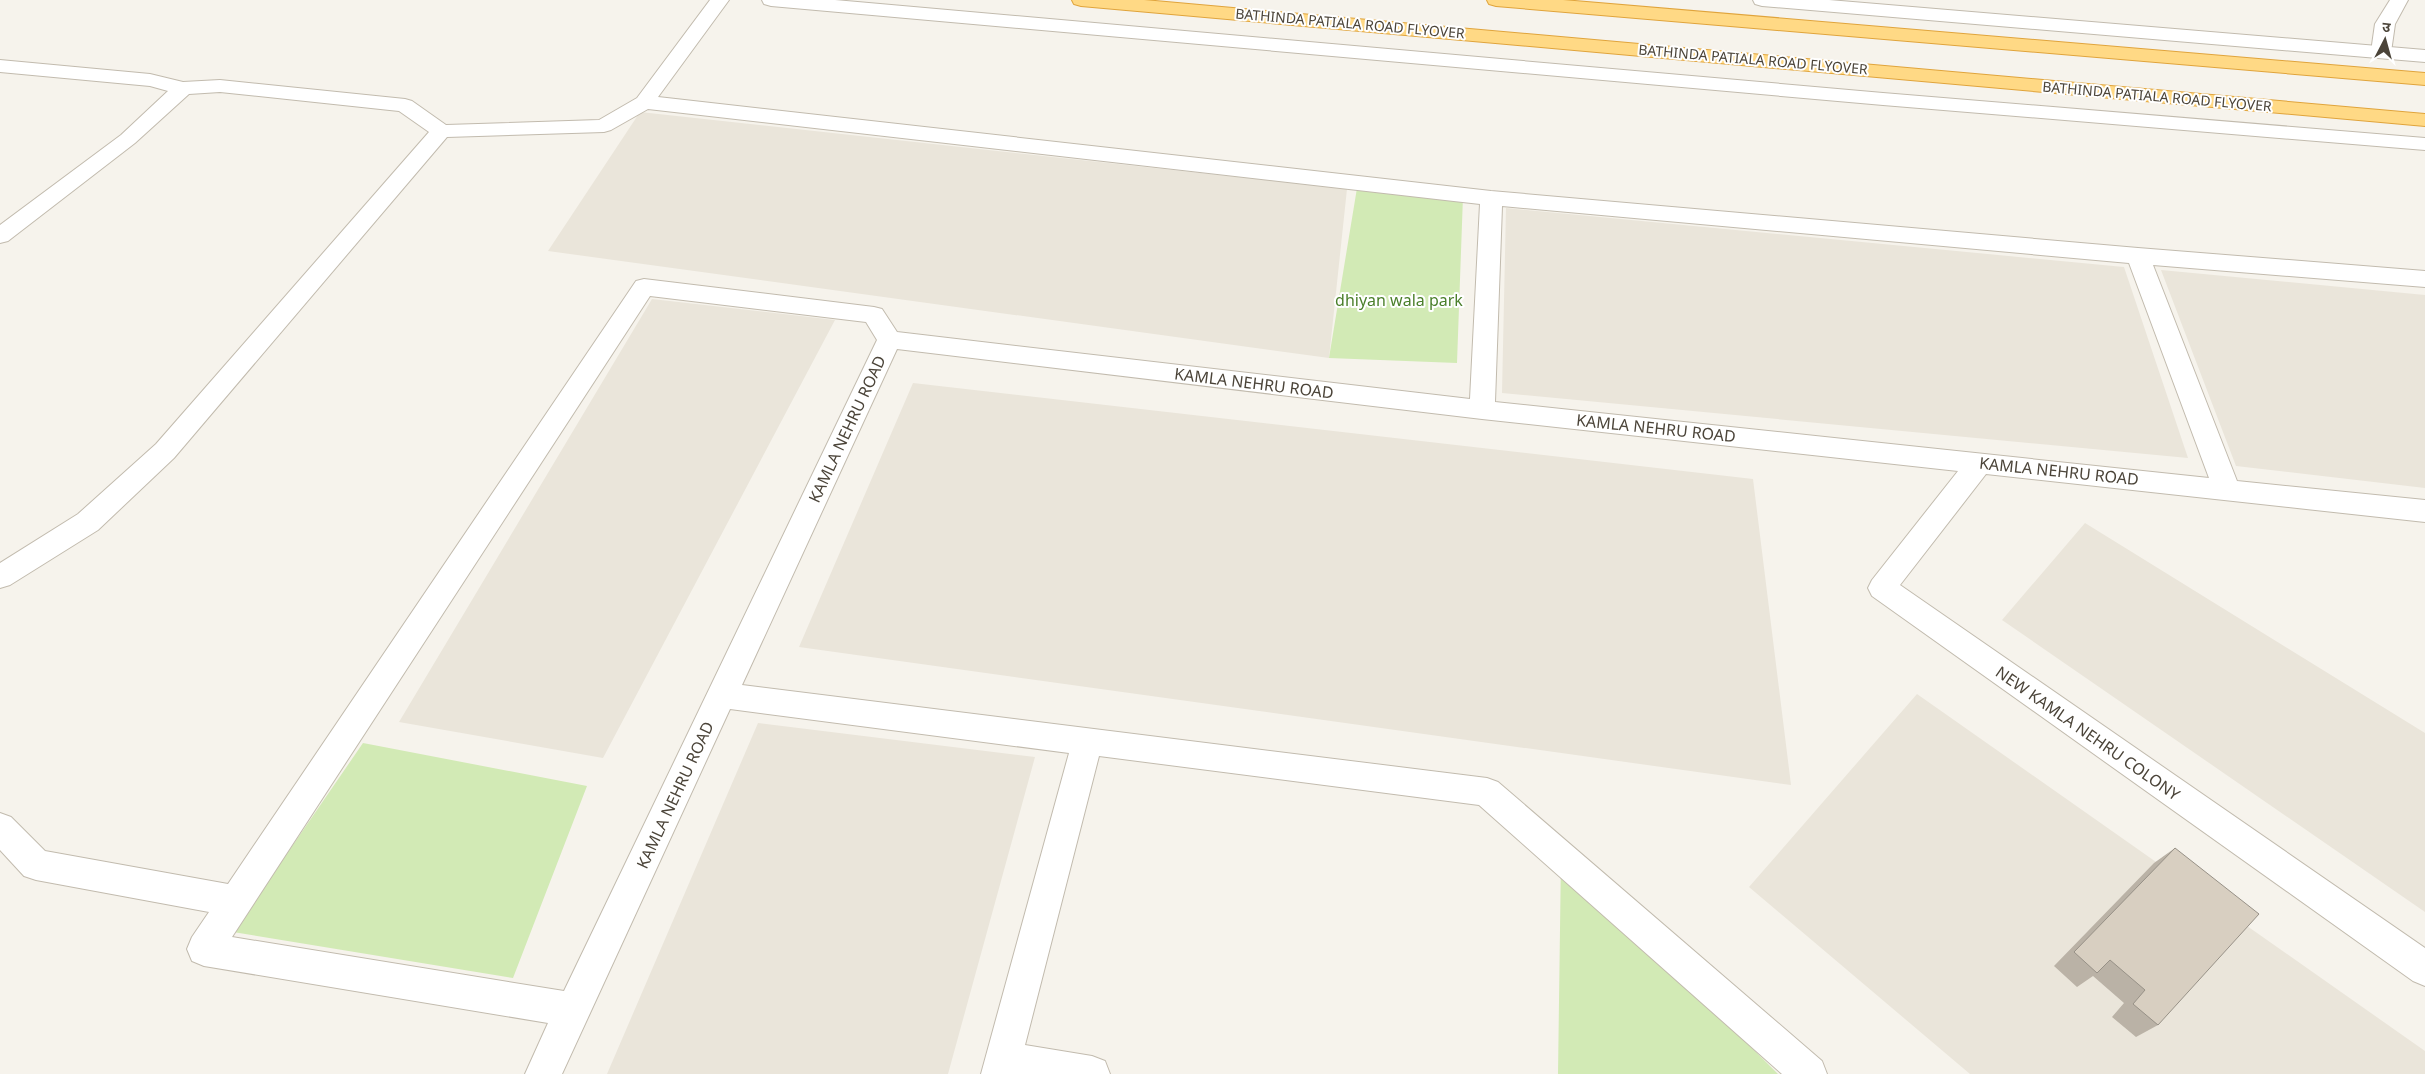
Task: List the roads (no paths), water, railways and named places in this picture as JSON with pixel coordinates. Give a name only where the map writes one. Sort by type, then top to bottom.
[{"type":"highway","name":"BATHINDA PATIALA ROAD FLYOVER","points":[[1081,0],[2425,120]]},
{"type":"highway","points":[[1496,0],[2425,79]]},
{"type":"street","points":[[0,66],[150,80],[183,88],[220,86],[405,106],[441,131],[604,126],[644,102],[720,0]]},
{"type":"street","points":[[771,0],[1893,100],[2425,144]]},
{"type":"street","points":[[1762,0],[2425,56]]},
{"type":"street","points":[[2381,52],[2385,24],[2399,0]]},
{"type":"street","points":[[0,236],[128,139],[183,88]]},
{"type":"street","points":[[644,102],[1491,198],[2138,256],[2425,279]]},
{"type":"street","points":[[0,577],[88,522],[165,451],[441,131]]},
{"type":"street","points":[[1482,410],[1491,198]]},
{"type":"street","points":[[2138,256],[2228,489]]},
{"type":"street","points":[[573,1010],[204,949],[644,287],[874,315],[889,340]]},
{"type":"street","name":"KAMLA NEHRU ROAD","points":[[543,1074],[889,340],[1482,410],[2425,510]]},
{"type":"street","name":"NEW KAMLA NEHRU COLONY","points":[[1980,462],[1882,588],[2425,969]]},
{"type":"street","points":[[722,695],[1488,792],[1809,1074]]},
{"type":"street","points":[[1088,741],[1001,1067],[1092,1074]]},
{"type":"street","points":[[0,828],[36,866],[236,901]]},
{"type":"park label","name":"dhiyan wala park","points":[[1399,300]]}]
